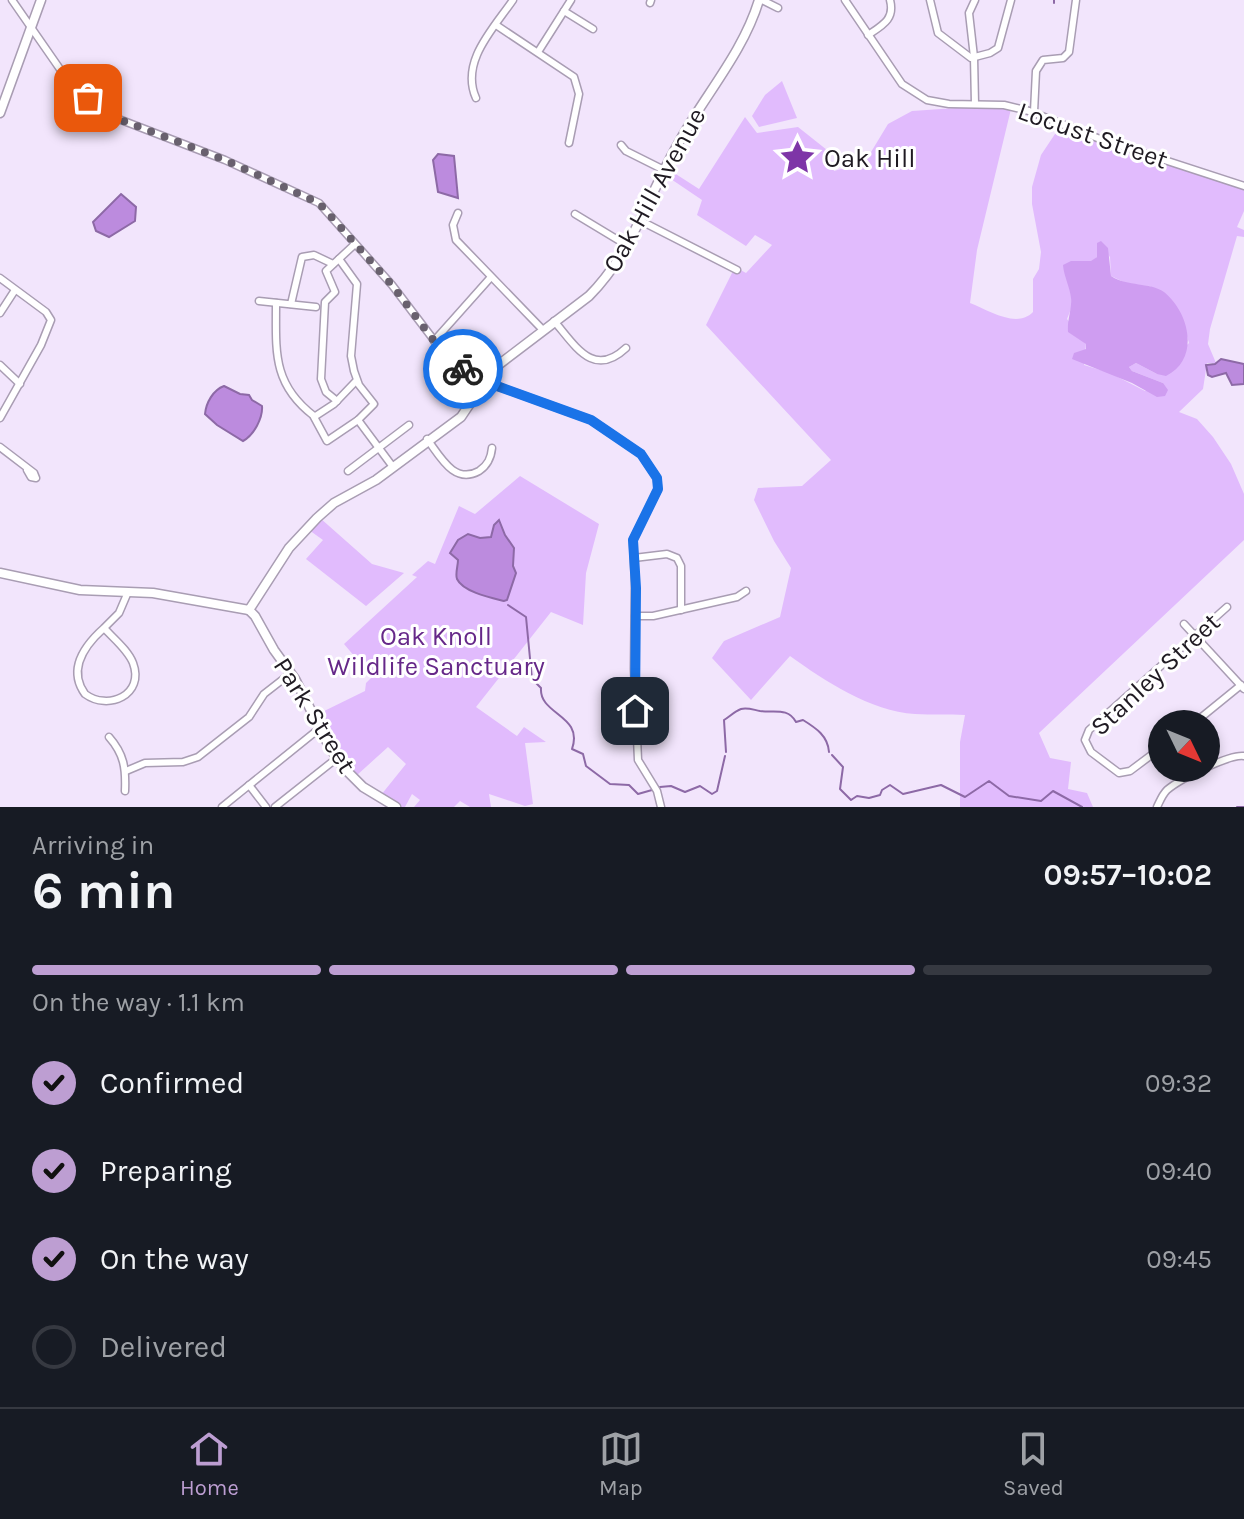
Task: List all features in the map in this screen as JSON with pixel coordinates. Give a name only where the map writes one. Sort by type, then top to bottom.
[{"type":"main road","points":[[0,113],[41,0]]},
{"type":"main road","name":"Oak Hill Avenue","points":[[249,610],[283,555],[309,526],[334,503],[393,467],[427,439],[461,417],[499,363],[597,288],[628,246],[664,170],[743,39],[761,0]]},
{"type":"main road","points":[[0,573],[92,591],[153,593],[249,610]]},
{"type":"main road","name":"Park Street","points":[[249,610],[291,673],[337,758],[356,781],[396,807]]},
{"type":"street","points":[[12,0],[62,72],[98,107],[116,118],[225,160],[319,203],[392,285],[434,341],[483,382],[585,417],[647,460],[657,478],[658,489],[633,540],[637,752],[641,767],[657,791],[661,807]]},
{"type":"street","points":[[476,98],[471,81],[472,66],[513,0]]},
{"type":"street","points":[[538,52],[571,0]]},
{"type":"street","points":[[761,0],[778,8]]},
{"type":"street","name":"Locust Street","points":[[845,0],[902,84],[916,95],[939,103],[1004,105],[1034,112],[1088,135],[1244,186]]},
{"type":"street","points":[[868,35],[890,17],[890,0]]},
{"type":"street","points":[[930,0],[938,33],[965,56],[974,57],[992,53],[998,48],[1011,0]]},
{"type":"street","points":[[975,0],[969,10],[975,104]]},
{"type":"street","points":[[1034,112],[1037,67],[1043,60],[1063,58],[1069,52],[1076,0]]},
{"type":"street","points":[[564,11],[593,29]]},
{"type":"street","points":[[496,25],[569,72],[577,83],[579,94],[569,143]]},
{"type":"street","points":[[621,145],[626,151],[664,170]]},
{"type":"street","points":[[458,213],[453,225],[456,240],[542,329]]},
{"type":"street","points":[[575,214],[628,246]]},
{"type":"street","points":[[641,221],[737,270]]},
{"type":"street","points":[[337,401],[326,392],[321,379],[325,305],[335,292],[326,271],[355,244]]},
{"type":"street","points":[[276,303],[278,363],[289,391],[298,404],[314,416],[327,441],[358,420],[374,404],[357,380],[351,356],[357,284],[336,262],[314,255],[302,257],[291,304]]},
{"type":"street","points":[[434,341],[491,277]]},
{"type":"street","points":[[0,278],[46,312],[50,319],[41,345],[0,418]]},
{"type":"street","points":[[0,313],[15,290]]},
{"type":"street","points":[[259,301],[316,307],[325,305]]},
{"type":"street","points":[[554,321],[591,359],[600,362],[612,360],[626,348]]},
{"type":"street","points":[[0,365],[20,384]]},
{"type":"street","points":[[314,416],[337,401],[357,380]]},
{"type":"street","points":[[358,420],[393,467]]},
{"type":"street","points":[[348,471],[409,425]]},
{"type":"street","points":[[427,439],[448,467],[460,474],[484,468],[492,456],[492,448]]},
{"type":"street","points":[[0,447],[27,470]]},
{"type":"street","points":[[634,558],[667,554],[677,558],[681,566],[681,610]]},
{"type":"street","points":[[635,616],[681,610],[737,597],[746,591]]},
{"type":"street","points":[[104,628],[132,659],[135,675],[128,693],[121,699],[105,703],[85,694],[77,674],[85,648],[104,628],[119,613],[128,592]]},
{"type":"street","name":"Stanley Street","points":[[1148,758],[1130,771],[1119,773],[1091,752],[1086,742],[1089,730],[1227,607]]},
{"type":"street","points":[[1184,624],[1243,686],[1211,710]]},
{"type":"street","points":[[126,771],[145,763],[183,762],[198,757],[249,717],[264,694],[291,673]]},
{"type":"street","points":[[222,807],[320,728]]},
{"type":"street","points":[[109,737],[121,752],[126,771],[125,791]]},
{"type":"street","points":[[1157,807],[1171,788],[1220,761],[1244,756]]},
{"type":"street","points":[[275,807],[337,758]]},
{"type":"street","points":[[249,785],[266,807]]},
{"type":"green space","points":[[782,81],[797,118],[759,127],[752,116],[765,95]]},
{"type":"green space","points":[[970,107],[1011,109],[977,250],[970,303],[1002,316],[1019,319],[1033,312],[1033,279],[1039,269],[1041,252],[1032,187],[1041,155],[1059,128],[1244,190],[1244,211],[1237,227],[1244,230],[1244,237],[1237,236],[1210,329],[1208,344],[1216,363],[1207,363],[1203,389],[1179,412],[1197,419],[1231,464],[1244,494],[1244,540],[1039,733],[1050,758],[1071,762],[1068,789],[1087,793],[1093,807],[960,807],[960,742],[965,715],[915,714],[881,707],[833,685],[790,656],[751,700],[712,658],[724,641],[780,617],[791,568],[754,500],[758,488],[802,486],[831,460],[706,325],[735,267],[746,273],[772,245],[755,235],[746,246],[697,215],[702,200],[665,175],[668,169],[699,189],[745,117],[757,133],[798,127],[827,150],[834,171],[865,162],[888,124],[912,111]],"holes":[[[1097,243],[1110,257],[1111,276],[1130,285],[1150,286],[1181,316],[1189,343],[1157,374],[1136,363],[1129,367],[1163,383],[1145,391],[1110,373],[1084,365],[1086,344],[1067,319],[1071,309],[1071,261],[1091,262],[1097,257]]]},
{"type":"green space","name":"Oak Knoll Wildlife Sanctuary","points":[[520,476],[599,524],[586,573],[583,625],[551,612],[476,707],[517,736],[524,727],[546,742],[525,743],[533,804],[525,806],[489,794],[491,807],[470,807],[460,801],[454,807],[414,807],[420,800],[412,794],[405,807],[401,807],[381,795],[406,764],[388,747],[356,776],[334,749],[316,715],[365,691],[366,683],[372,677],[344,644],[417,577],[412,575],[428,561],[435,564],[459,506],[475,514]]},
{"type":"green space","name":"Oak Knoll Wildlife Sanctuary","points":[[320,518],[372,564],[404,573],[366,606],[306,559],[323,540],[309,530]]},
{"type":"shaded area","points":[[438,154],[454,156],[458,198],[438,192],[433,160]]},
{"type":"shaded area","points":[[121,194],[136,207],[135,221],[109,237],[96,231],[93,222]]},
{"type":"shaded area","points":[[1101,241],[1108,248],[1111,276],[1164,292],[1173,301],[1185,323],[1187,347],[1184,359],[1177,368],[1166,376],[1136,363],[1129,367],[1163,383],[1168,390],[1165,396],[1157,397],[1132,383],[1072,359],[1074,353],[1086,349],[1086,344],[1068,332],[1071,298],[1063,265],[1071,261],[1091,261],[1097,257],[1097,243]]},
{"type":"shaded area","points":[[1221,359],[1244,364],[1244,384],[1232,385],[1226,373],[1212,377],[1208,375],[1206,365],[1215,364]]},
{"type":"shaded area","points":[[224,386],[249,395],[262,406],[257,426],[243,441],[205,414],[211,397]]},
{"type":"shaded area","points":[[499,520],[514,548],[513,566],[516,573],[504,601],[478,594],[460,584],[456,577],[458,560],[450,553],[458,540],[468,534],[480,538],[491,537]]},
{"type":"waterway","points":[[508,605],[526,617],[532,679],[541,688],[547,704],[572,729],[572,749],[583,754],[586,766],[610,784],[629,785],[638,794],[652,790]]},
{"type":"waterway","points":[[726,752],[724,720],[746,708],[785,712],[796,722],[803,720],[824,737],[829,752]]},
{"type":"waterway","points":[[832,755],[843,767],[840,789],[851,800],[857,796],[869,798],[880,795],[890,785],[903,794],[941,785],[965,797],[989,781],[1009,796],[1041,801],[1053,791],[1082,807]]},
{"type":"waterway","points":[[660,787],[671,786],[685,792],[700,786],[712,794],[717,791],[725,756]]},
{"type":"waterway","points":[[1237,807],[1244,807]]},
{"type":"way so far","points":[[88,98],[116,118],[225,160],[319,203],[392,285],[443,352],[463,369]]},
{"type":"place","name":"Oak Hill","points":[[798,158]]},
{"type":"route","points":[[463,369],[481,386],[486,377],[497,386],[591,420],[641,454],[657,478],[658,489],[640,522],[632,547],[636,588],[635,711]]}]
